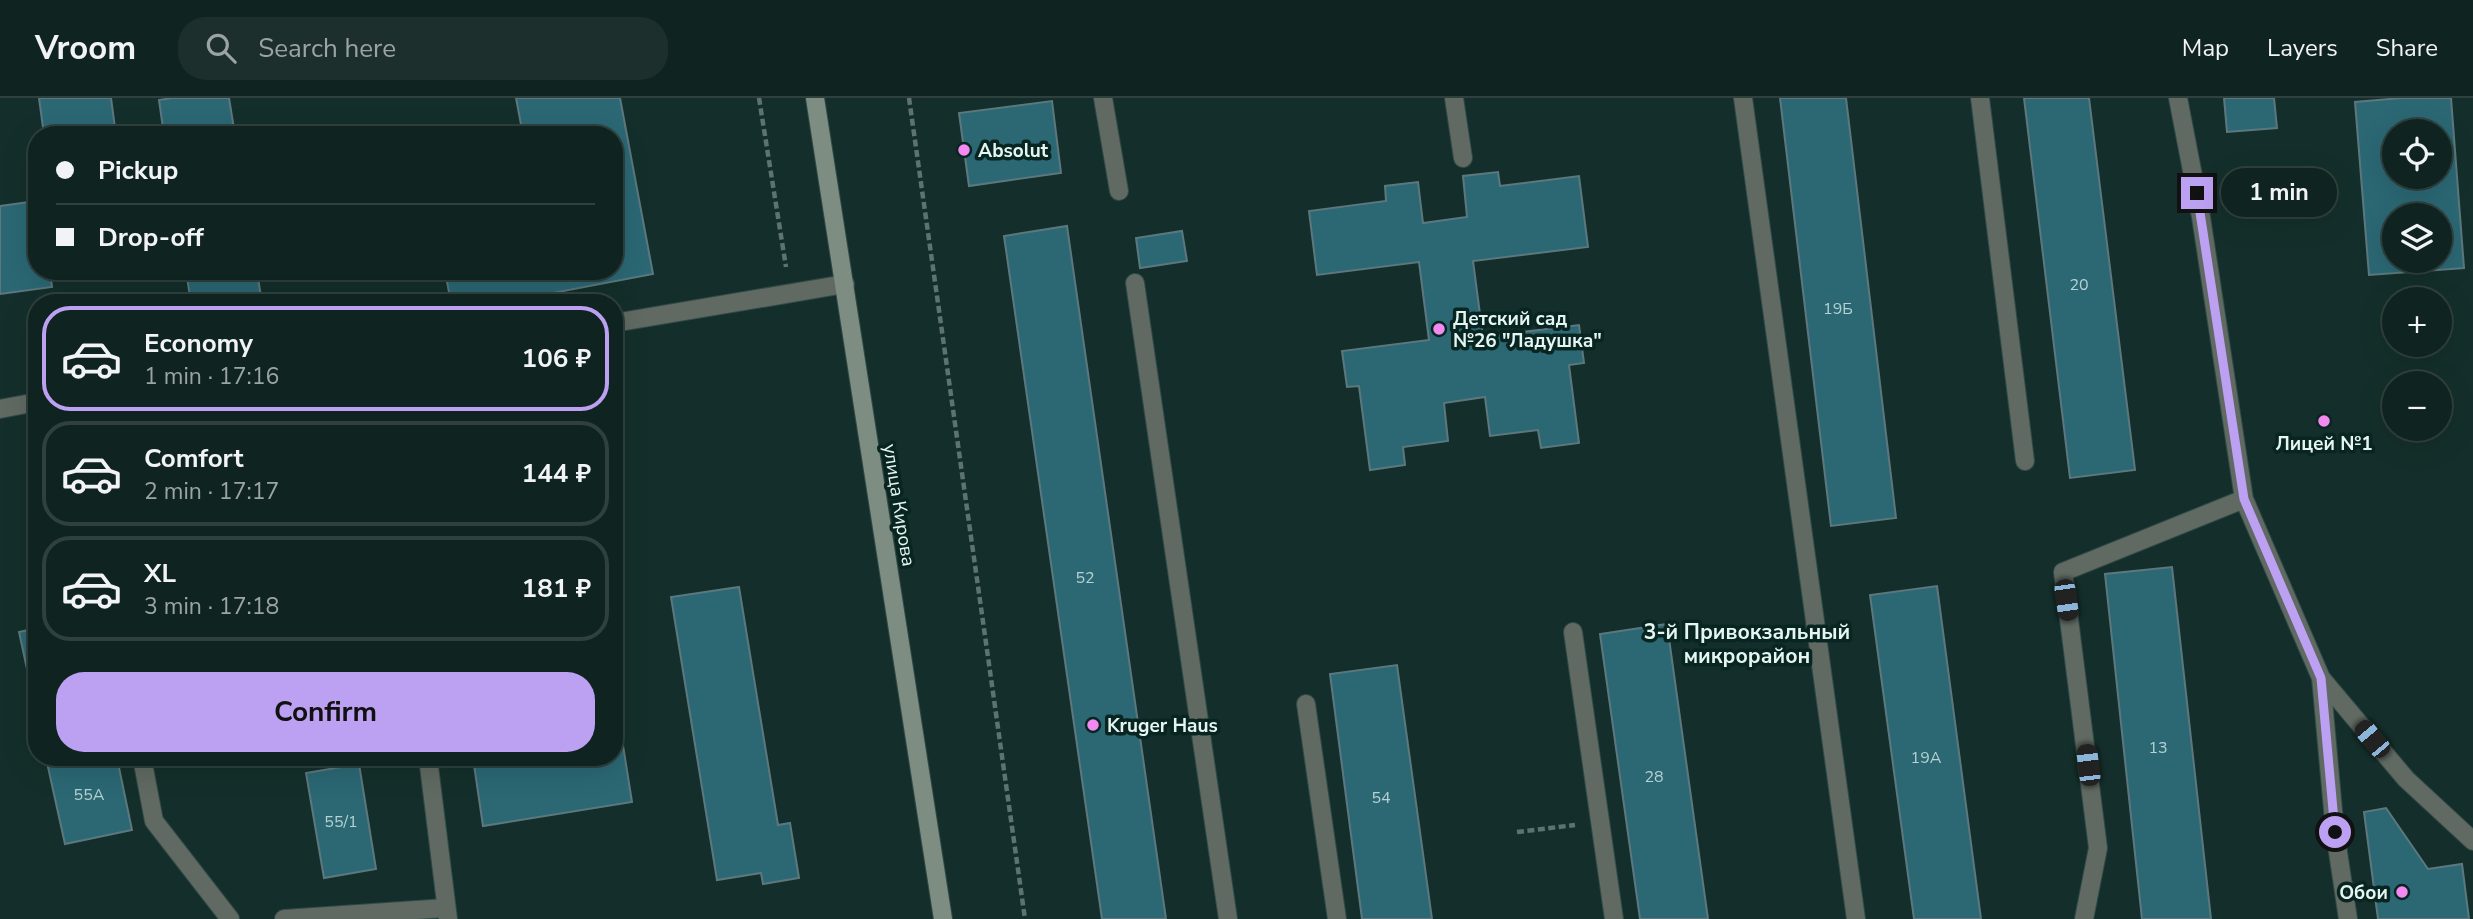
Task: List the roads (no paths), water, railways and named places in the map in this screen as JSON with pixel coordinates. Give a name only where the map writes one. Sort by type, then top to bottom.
[{"type":"main road","name":"улица Кирова","points":[[815,98],[943,919]]},
{"type":"street","points":[[1103,98],[1119,191]]},
{"type":"street","points":[[1454,98],[1463,158]]},
{"type":"street","points":[[1743,98],[1856,919]]},
{"type":"street","points":[[1980,98],[2025,461]]},
{"type":"street","points":[[2178,98],[2201,217],[2244,499],[2321,678],[2406,779],[2473,841]]},
{"type":"street","points":[[1135,283],[1228,919]]},
{"type":"street","points":[[623,321],[845,284]]},
{"type":"street","points":[[0,409],[28,404]]},
{"type":"street","points":[[2084,919],[2098,848],[2063,572],[2244,499]]},
{"type":"street","points":[[1573,632],[1614,919]]},
{"type":"street","points":[[2321,678],[2335,832],[2348,919]]},
{"type":"street","points":[[1306,704],[1337,919]]},
{"type":"street","points":[[144,766],[154,821],[230,919]]},
{"type":"street","points":[[284,919],[447,914],[429,766]]},
{"type":"place","name":"Absolut","points":[[964,150]]},
{"type":"place","name":"Детский сад №26 \"Ладушка\"","points":[[1439,329]]},
{"type":"place","name":"Лицей №1","points":[[2324,421]]},
{"type":"place","name":"Kruger Haus","points":[[1093,725]]},
{"type":"place","name":"Обои","points":[[2402,892]]},
{"type":"district","name":"3-й Привокзальный микрорайон","points":[[1747,644]]}]
